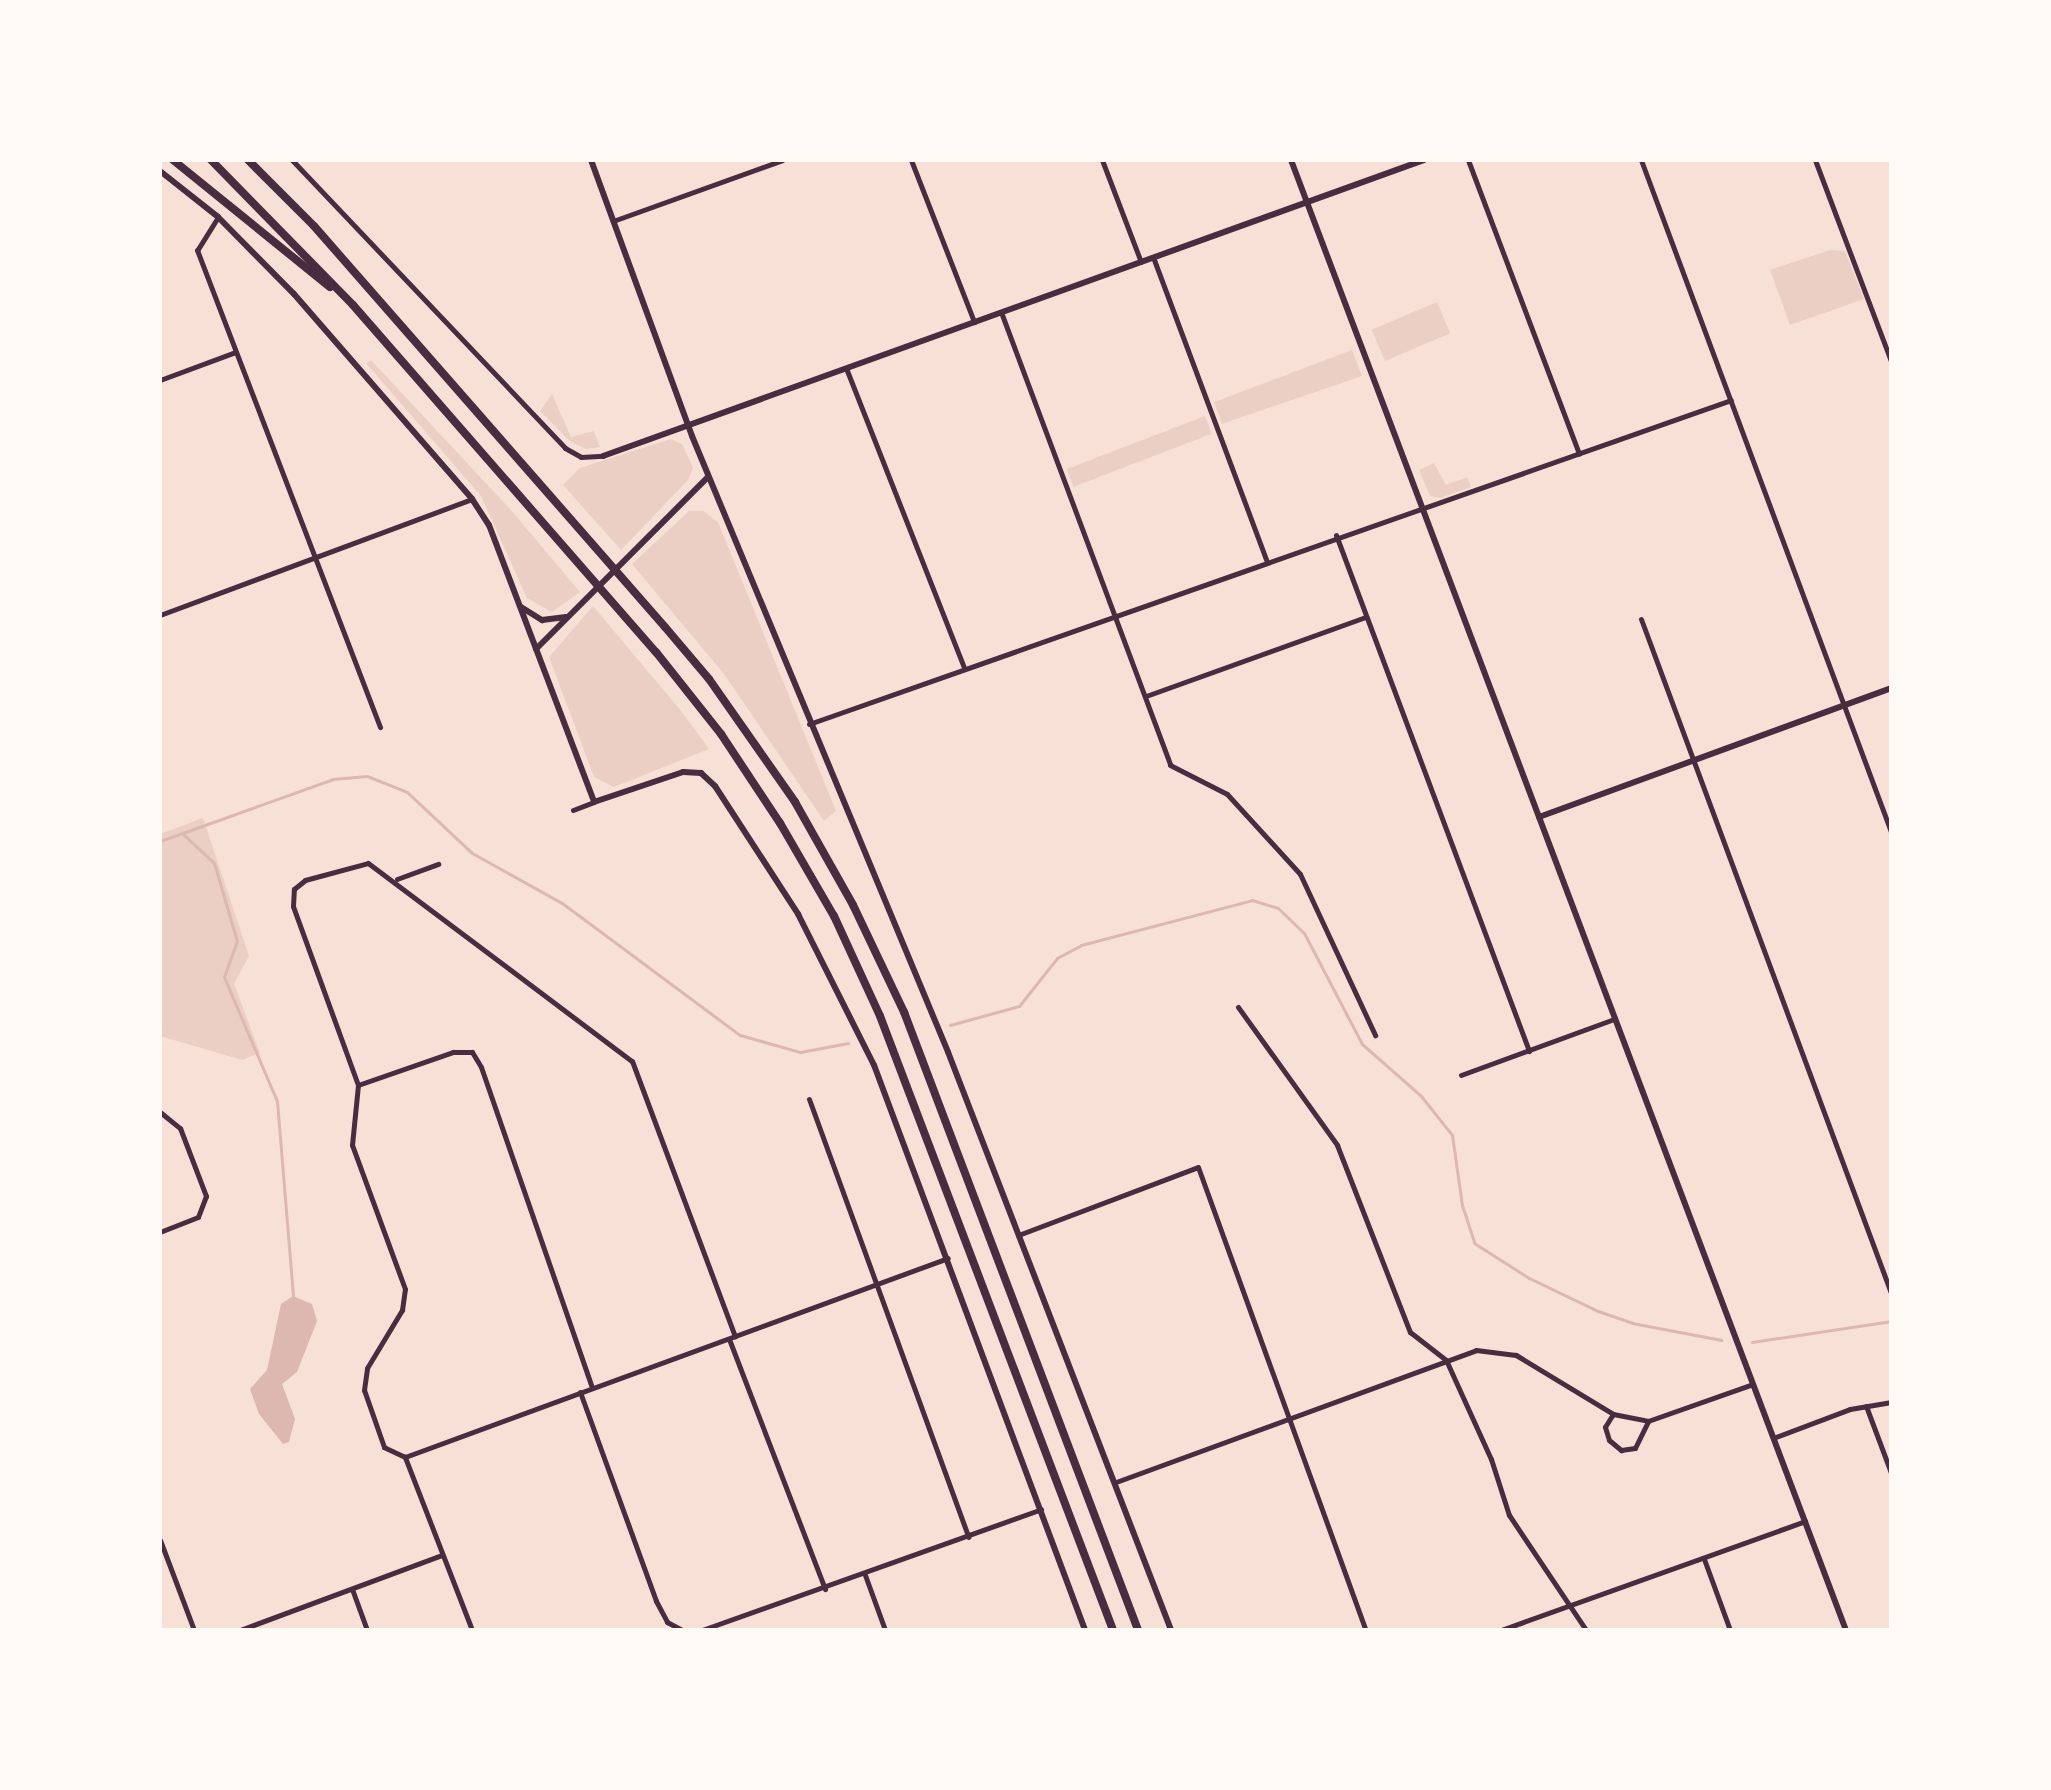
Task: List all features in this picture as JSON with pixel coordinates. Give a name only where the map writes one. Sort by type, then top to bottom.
[{"type":"highway","points":[[173,160],[353,305]]},
{"type":"highway","points":[[211,160],[353,305],[617,607],[721,734],[834,916],[923,1122],[1113,1630]]},
{"type":"highway","points":[[248,160],[314,226],[633,590],[757,744],[825,852],[880,958],[977,1195],[1138,1630]]},
{"type":"main road","points":[[591,160],[687,424],[1021,1234],[1171,1630]]},
{"type":"main road","points":[[1291,160],[1846,1630]]},
{"type":"main road","points":[[603,456],[1424,160]]},
{"type":"main road","points":[[160,171],[218,217],[294,294],[472,499],[489,525],[594,802],[696,772],[715,786],[825,961],[874,1065],[1085,1630]]},
{"type":"main road","points":[[536,649],[708,477]]},
{"type":"main road","points":[[519,605],[542,620],[569,616]]},
{"type":"main road","points":[[1539,817],[1891,688]]},
{"type":"street","points":[[292,160],[565,448],[588,459],[603,456]]},
{"type":"street","points":[[613,221],[782,160]]},
{"type":"street","points":[[911,160],[974,322]]},
{"type":"street","points":[[1102,160],[1141,262]]},
{"type":"street","points":[[1468,160],[1579,454]]},
{"type":"street","points":[[1641,160],[1891,832]]},
{"type":"street","points":[[1815,160],[1891,361]]},
{"type":"street","points":[[218,217],[197,250],[233,353],[380,727]]},
{"type":"street","points":[[1153,257],[1267,560]]},
{"type":"street","points":[[1001,312],[1170,765],[1227,794],[1300,874],[1375,1035]]},
{"type":"street","points":[[160,380],[233,353]]},
{"type":"street","points":[[846,368],[964,667]]},
{"type":"street","points":[[809,724],[1336,535],[1731,400]]},
{"type":"street","points":[[160,615],[472,499]]},
{"type":"street","points":[[1336,535],[1529,1051]]},
{"type":"street","points":[[1146,696],[1366,617]]},
{"type":"street","points":[[1641,619],[1891,1293]]},
{"type":"street","points":[[573,810],[594,802]]},
{"type":"street","points":[[472,1630],[405,1457],[384,1447],[364,1390],[367,1368],[402,1310],[405,1289],[352,1145],[358,1085],[293,906],[294,889],[305,880],[358,862],[396,879],[632,1061],[825,1589]]},
{"type":"street","points":[[396,879],[438,864]]},
{"type":"street","points":[[1238,1007],[1337,1145],[1410,1332],[1446,1360],[1491,1459],[1509,1515],[1586,1630]]},
{"type":"street","points":[[1461,1075],[1614,1019]]},
{"type":"street","points":[[358,1085],[453,1052],[472,1052],[481,1067],[592,1387]]},
{"type":"street","points":[[809,1099],[968,1537]]},
{"type":"street","points":[[160,1112],[180,1128],[206,1196],[198,1217],[160,1232]]},
{"type":"street","points":[[1021,1234],[1198,1167],[1366,1630]]},
{"type":"street","points":[[405,1457],[948,1258]]},
{"type":"street","points":[[1116,1482],[1476,1350],[1516,1355],[1613,1414],[1648,1421],[1753,1384]]},
{"type":"street","points":[[580,1392],[656,1601],[667,1622],[682,1630]]},
{"type":"street","points":[[1773,1438],[1866,1406],[1891,1402]]},
{"type":"street","points":[[1866,1406],[1891,1473]]},
{"type":"street","points":[[1613,1414],[1605,1427],[1609,1440],[1621,1450],[1635,1448],[1648,1421]]},
{"type":"street","points":[[702,1630],[865,1575],[1042,1509]]},
{"type":"street","points":[[1501,1630],[1805,1521]]},
{"type":"street","points":[[160,1540],[194,1630]]},
{"type":"street","points":[[240,1630],[442,1555]]},
{"type":"street","points":[[1704,1559],[1730,1630]]},
{"type":"street","points":[[865,1575],[885,1630]]},
{"type":"street","points":[[352,1589],[367,1630]]},
{"type":"shaded area","points":[[1830,250],[1845,251],[1864,299],[1790,325],[1770,270]]},
{"type":"shaded area","points":[[1437,302],[1450,333],[1385,361],[1372,330]]},
{"type":"shaded area","points":[[1352,350],[1362,376],[1222,424],[1214,402]]},
{"type":"shaded area","points":[[371,360],[511,510],[580,592],[552,612],[527,598],[481,496],[366,363]]},
{"type":"shaded area","points":[[552,394],[571,437],[594,431],[600,447],[586,449],[571,442],[540,411]]},
{"type":"shaded area","points":[[1205,416],[1212,434],[1074,487],[1067,469]]},
{"type":"shaded area","points":[[671,439],[682,444],[693,468],[688,480],[621,550],[563,485],[580,468]]},
{"type":"shaded area","points":[[1434,463],[1446,485],[1467,477],[1471,487],[1440,498],[1430,496],[1419,470]]},
{"type":"shaded area","points":[[689,511],[703,511],[718,522],[836,811],[824,821],[724,674],[632,564]]},
{"type":"shaded area","points":[[593,606],[709,749],[614,787],[594,777],[549,657]]},
{"type":"shaded area","points":[[203,818],[249,956],[234,984],[260,1053],[242,1060],[160,1036],[160,834]]},
{"type":"shaded area","points":[[293,1296],[312,1304],[317,1321],[297,1372],[282,1384],[295,1419],[289,1442],[283,1444],[259,1414],[250,1389],[267,1370],[281,1304]]},
{"type":"waterway","points":[[160,841],[333,779],[367,776],[407,792],[472,853],[562,903],[740,1035],[800,1052],[848,1043]]},
{"type":"waterway","points":[[183,834],[214,863],[237,941],[224,977],[277,1101],[293,1296]]},
{"type":"waterway","points":[[950,1025],[1019,1006],[1057,958],[1081,945],[1252,900],[1278,908],[1304,933],[1362,1044],[1421,1096],[1452,1135],[1462,1205],[1474,1243],[1529,1278],[1598,1311],[1632,1323],[1721,1340]]},
{"type":"waterway","points":[[1752,1342],[1891,1321]]}]
